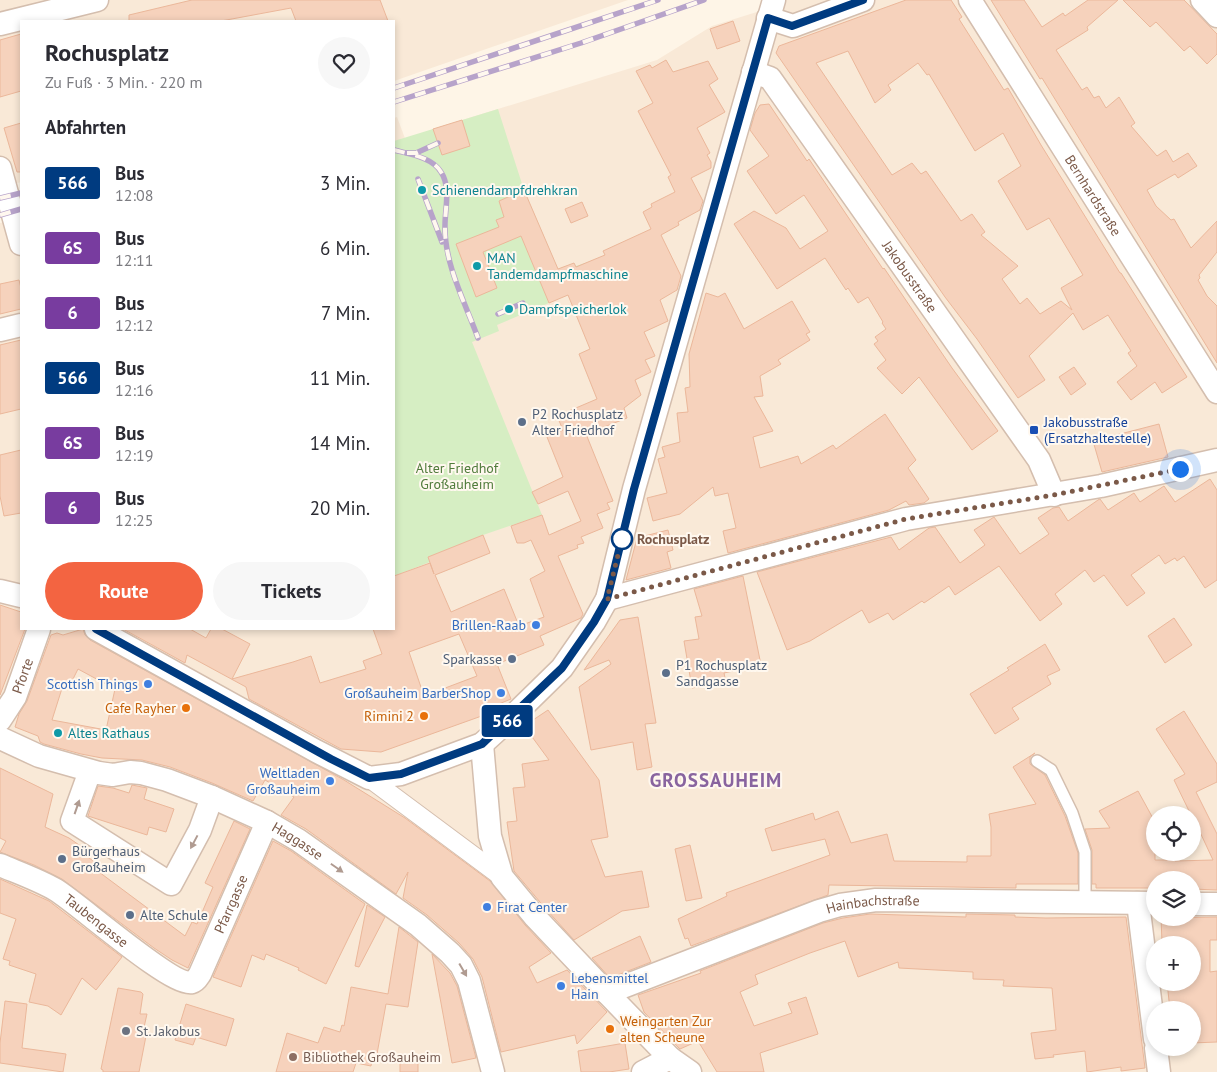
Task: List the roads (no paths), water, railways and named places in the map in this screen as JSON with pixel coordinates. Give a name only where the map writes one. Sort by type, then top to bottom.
[{"type":"street","points":[[0,24],[97,0]]},
{"type":"street","points":[[369,778],[401,774],[482,744],[562,668],[594,622],[607,599],[634,489],[771,9],[792,26],[863,0]]},
{"type":"street","name":"Bernhardstraße","points":[[970,0],[1217,392]]},
{"type":"street","points":[[1202,0],[1217,16]]},
{"type":"street","name":"Jakobusstraße","points":[[753,72],[770,78],[1039,460],[1054,495]]},
{"type":"street","points":[[0,168],[20,240]]},
{"type":"street","points":[[0,330],[20,325]]},
{"type":"street","points":[[607,599],[906,519],[1054,495],[1133,480],[1217,460]]},
{"type":"street","points":[[0,591],[20,596]]},
{"type":"street","name":"Pforte","points":[[0,720],[15,697],[39,630]]},
{"type":"street","points":[[98,630],[331,759],[369,778],[502,877],[535,917],[607,993],[670,1065],[690,1072]]},
{"type":"street","name":"Haggasse","points":[[0,738],[39,756],[90,771],[113,775],[130,772],[141,773],[167,780],[212,797],[267,822],[298,840],[418,925],[450,952],[461,965],[470,981],[493,1072]]},
{"type":"street","points":[[482,744],[490,836],[502,877]]},
{"type":"street","points":[[90,771],[72,821],[171,884],[200,830],[212,797]]},
{"type":"street","name":"Pfarrgasse","points":[[191,983],[200,974],[267,822]]},
{"type":"street","name":"Taubengasse","points":[[0,865],[56,890],[158,968],[191,983]]},
{"type":"street","name":"Hainbachstraße","points":[[607,993],[819,910],[840,905],[876,900],[1146,903]]},
{"type":"street","points":[[1201,904],[1217,904]]},
{"type":"street","points":[[1148,926],[1153,1001]]},
{"type":"street","points":[[1157,1056],[1159,1072]]},
{"type":"street","points":[[643,1072],[670,1065]]},
{"type":"lane","points":[[1037,761],[1051,770],[1072,814],[1085,852],[1085,902]]},
{"type":"railway","points":[[395,88],[658,0]]},
{"type":"railway","points":[[395,102],[581,43],[704,0]]},
{"type":"railway","points":[[407,153],[416,153],[438,143]]},
{"type":"railway","points":[[395,150],[432,163],[444,178],[447,191],[445,225],[448,254],[456,283],[478,338]]},
{"type":"railway","points":[[418,179],[442,242]]},
{"type":"railway","points":[[0,198],[20,193]]},
{"type":"railway","points":[[0,215],[20,209]]},
{"type":"railway","points":[[498,314],[523,303]]},
{"type":"place","name":"Schienendampfdrehkran","points":[[422,190]]},
{"type":"place","name":"MAN Tandemdampfmaschine","points":[[477,266]]},
{"type":"place","name":"Dampfspeicherlok","points":[[509,309]]},
{"type":"place","name":"P2 Rochusplatz Alter Friedhof","points":[[522,422]]},
{"type":"place","name":"Jakobusstraße (Ersatzhaltestelle)","points":[[1034,430]]},
{"type":"place","name":"Rochusplatz","points":[[622,539]]},
{"type":"place","name":"Brillen-Raab","points":[[536,625]]},
{"type":"place","name":"Sparkasse","points":[[512,659]]},
{"type":"place","name":"P1 Rochusplatz Sandgasse","points":[[666,673]]},
{"type":"place","name":"Scottish Things","points":[[148,684]]},
{"type":"place","name":"Großauheim BarberShop","points":[[501,693]]},
{"type":"place","name":"Cafe Rayher","points":[[186,708]]},
{"type":"place","name":"Rimini 2","points":[[424,716]]},
{"type":"place","name":"Altes Rathaus","points":[[58,733]]},
{"type":"place","name":"Weltladen Großauheim","points":[[330,781]]},
{"type":"place","name":"Bürgerhaus Großauheim","points":[[62,859]]},
{"type":"place","name":"Firat Center","points":[[487,907]]},
{"type":"place","name":"Alte Schule","points":[[130,915]]},
{"type":"place","name":"Lebensmittel Hain","points":[[561,986]]},
{"type":"place","name":"Weingarten Zur alten Scheune","points":[[610,1029]]},
{"type":"place","name":"St. Jakobus","points":[[126,1031]]},
{"type":"place","name":"Bibliothek Großauheim","points":[[293,1057]]},
{"type":"district","name":"GROSSAUHEIM","points":[[716,780]]},
{"type":"park label","name":"Alter Friedhof Großauheim","points":[[457,476]]}]
